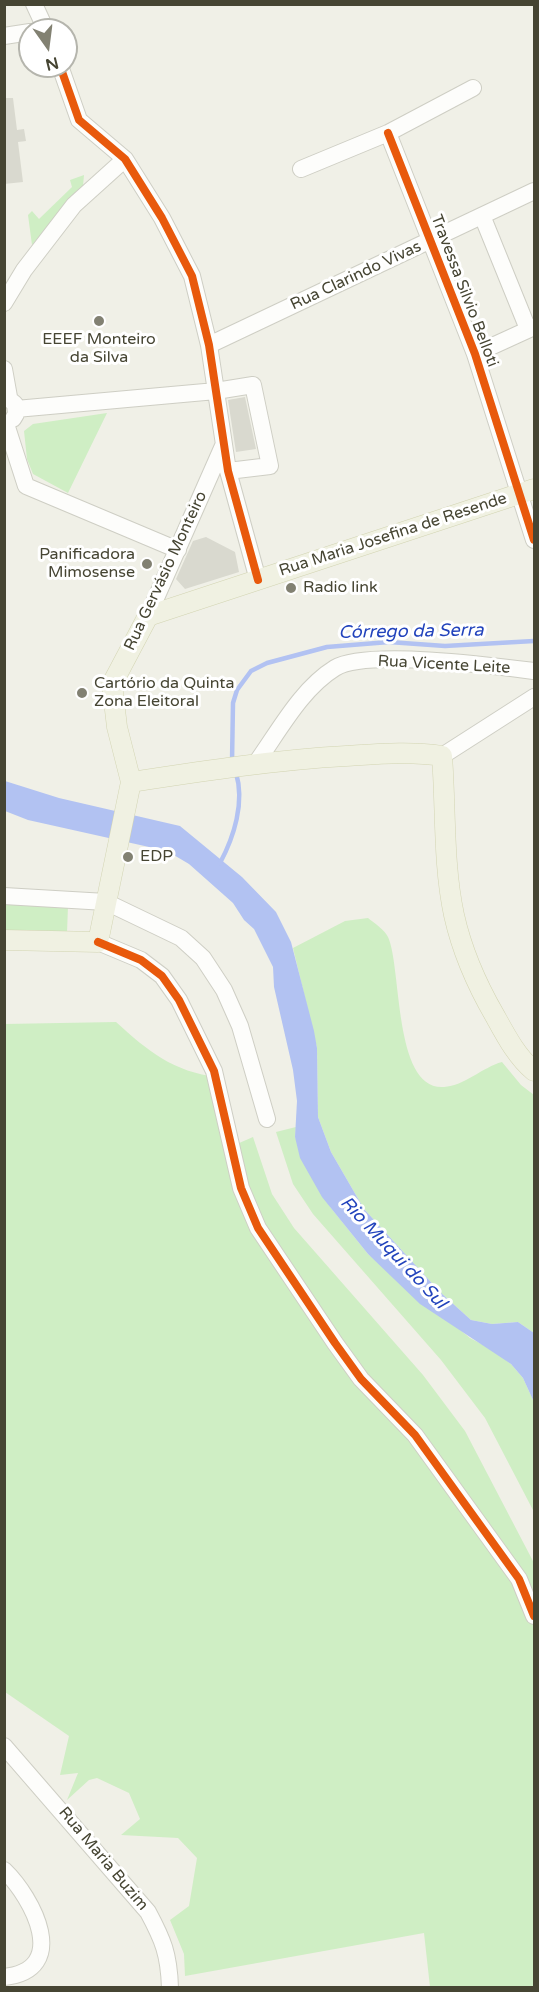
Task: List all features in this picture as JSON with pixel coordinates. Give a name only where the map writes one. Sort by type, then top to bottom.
[{"type":"main road","name":"Rua Maria Josefina de Resende","points":[[148,615],[527,491]]},
{"type":"main road","name":"Rua Gervásio Monteiro","points":[[131,782],[117,727],[112,684],[148,615]]},
{"type":"main road","points":[[4,940],[98,942],[131,782],[250,764],[396,753],[442,756],[449,880],[454,915],[466,958],[481,992],[507,1038],[525,1064],[534,1071]]},
{"type":"street","points":[[34,4],[40,18]]},
{"type":"street","points":[[64,78],[79,120],[125,159],[162,218],[192,276],[209,345],[228,471],[258,580]]},
{"type":"street","points":[[301,169],[388,133],[473,88]]},
{"type":"street","name":"Travessa Silvio Belloti","points":[[388,133],[527,491],[534,540]]},
{"type":"street","points":[[4,303],[24,270],[75,205],[125,159]]},
{"type":"street","name":"Rua Clarindo Vivas","points":[[209,345],[483,218],[534,191]]},
{"type":"street","points":[[475,354],[531,328],[483,218]]},
{"type":"street","points":[[4,369],[14,418],[5,424],[26,486],[178,550]]},
{"type":"street","points":[[10,400],[216,392],[253,385],[270,466],[228,471]]},
{"type":"street","name":"Rua Gervásio Monteiro","points":[[148,615],[224,445]]},
{"type":"street","name":"Rua Vicente Leite","points":[[250,764],[305,695],[336,667],[354,661],[411,660],[534,671]]},
{"type":"street","points":[[442,756],[534,697]]},
{"type":"street","points":[[4,896],[106,902],[181,938],[203,958],[224,990],[240,1026],[267,1119]]},
{"type":"street","points":[[98,942],[141,960],[162,976],[178,1000],[200,1039],[214,1071],[241,1188],[258,1228],[335,1343],[362,1379],[415,1435],[519,1579],[534,1616]]},
{"type":"street","name":"Rua Maria Buzim","points":[[4,1746],[148,1912],[164,1941],[169,1958],[170,1988]]},
{"type":"street","points":[[4,1870],[14,1879],[30,1905],[39,1927],[42,1950],[39,1961],[30,1971],[4,1977]]},
{"type":"green space","points":[[84,175],[83,186],[32,245],[28,215],[32,211],[39,219],[72,187],[70,180]]},
{"type":"green space","points":[[107,413],[68,493],[33,474],[27,459],[24,431],[33,424]]},
{"type":"green space","points":[[5,904],[68,906],[67,933],[5,931]]},
{"type":"green space","points":[[368,918],[387,934],[408,1049],[416,1069],[428,1083],[444,1087],[451,1086],[502,1062],[521,1085],[534,1095],[534,1333],[518,1322],[492,1324],[471,1320],[440,1292],[364,1209],[331,1152],[318,1117],[317,1048],[293,948],[345,921]]},
{"type":"green space","points":[[116,1022],[150,1051],[174,1065],[218,1077],[230,1147],[253,1137],[272,1194],[294,1228],[423,1375],[465,1431],[534,1563],[534,1987],[430,1987],[424,1933],[185,1976],[184,1954],[170,1920],[189,1906],[197,1858],[178,1838],[121,1835],[140,1819],[129,1793],[97,1778],[89,1780],[67,1800],[78,1773],[60,1775],[69,1736],[5,1692],[4,1024]]},
{"type":"green space","points":[[296,1127],[295,1137],[331,1208],[368,1254],[470,1338],[493,1350],[511,1364],[523,1378],[533,1400],[534,1512],[485,1418],[441,1360],[313,1214],[293,1184],[276,1132]]},
{"type":"water","name":"Rio Muqui do Sul","points":[[5,781],[59,798],[180,826],[242,877],[276,912],[291,942],[314,1031],[317,1048],[318,1117],[331,1152],[364,1209],[440,1292],[471,1320],[492,1324],[518,1322],[534,1333],[534,1422],[533,1400],[523,1378],[511,1364],[420,1304],[368,1254],[322,1197],[300,1158],[295,1137],[297,1101],[293,1070],[274,987],[273,967],[254,929],[244,920],[233,903],[189,864],[167,851],[28,820],[5,811]]},
{"type":"building","points":[[4,98],[13,98],[17,130],[24,129],[26,141],[18,142],[23,182],[4,184]]},
{"type":"building","points":[[245,397],[256,449],[236,452],[228,400]]},
{"type":"building","points":[[206,537],[235,552],[239,572],[185,589],[176,579],[193,541]]},
{"type":"waterway","name":"Córrego da Serra","points":[[232,762],[233,703],[237,690],[251,671],[267,663],[327,647],[389,642],[445,646],[534,641]]},
{"type":"waterway","name":"Córrego da Serra","points":[[220,863],[237,819],[239,796],[236,773]]},
{"type":"cycle path","points":[[64,78],[79,120],[125,159],[162,218],[192,276],[209,345],[228,471],[258,580]]},
{"type":"cycle path","points":[[388,133],[475,354],[534,540]]},
{"type":"cycle path","points":[[98,942],[141,960],[162,976],[179,1000],[214,1071],[241,1188],[258,1228],[361,1379],[415,1435],[519,1579],[534,1616]]},
{"type":"place","name":"EEEF Monteiro da Silva","points":[[99,321]]},
{"type":"place","name":"Panificadora Mimosense","points":[[147,564]]},
{"type":"place","name":"Radio link","points":[[291,588]]},
{"type":"place","name":"Cartório da Quinta Zona Eleitoral","points":[[82,693]]},
{"type":"place","name":"EDP","points":[[128,857]]}]
